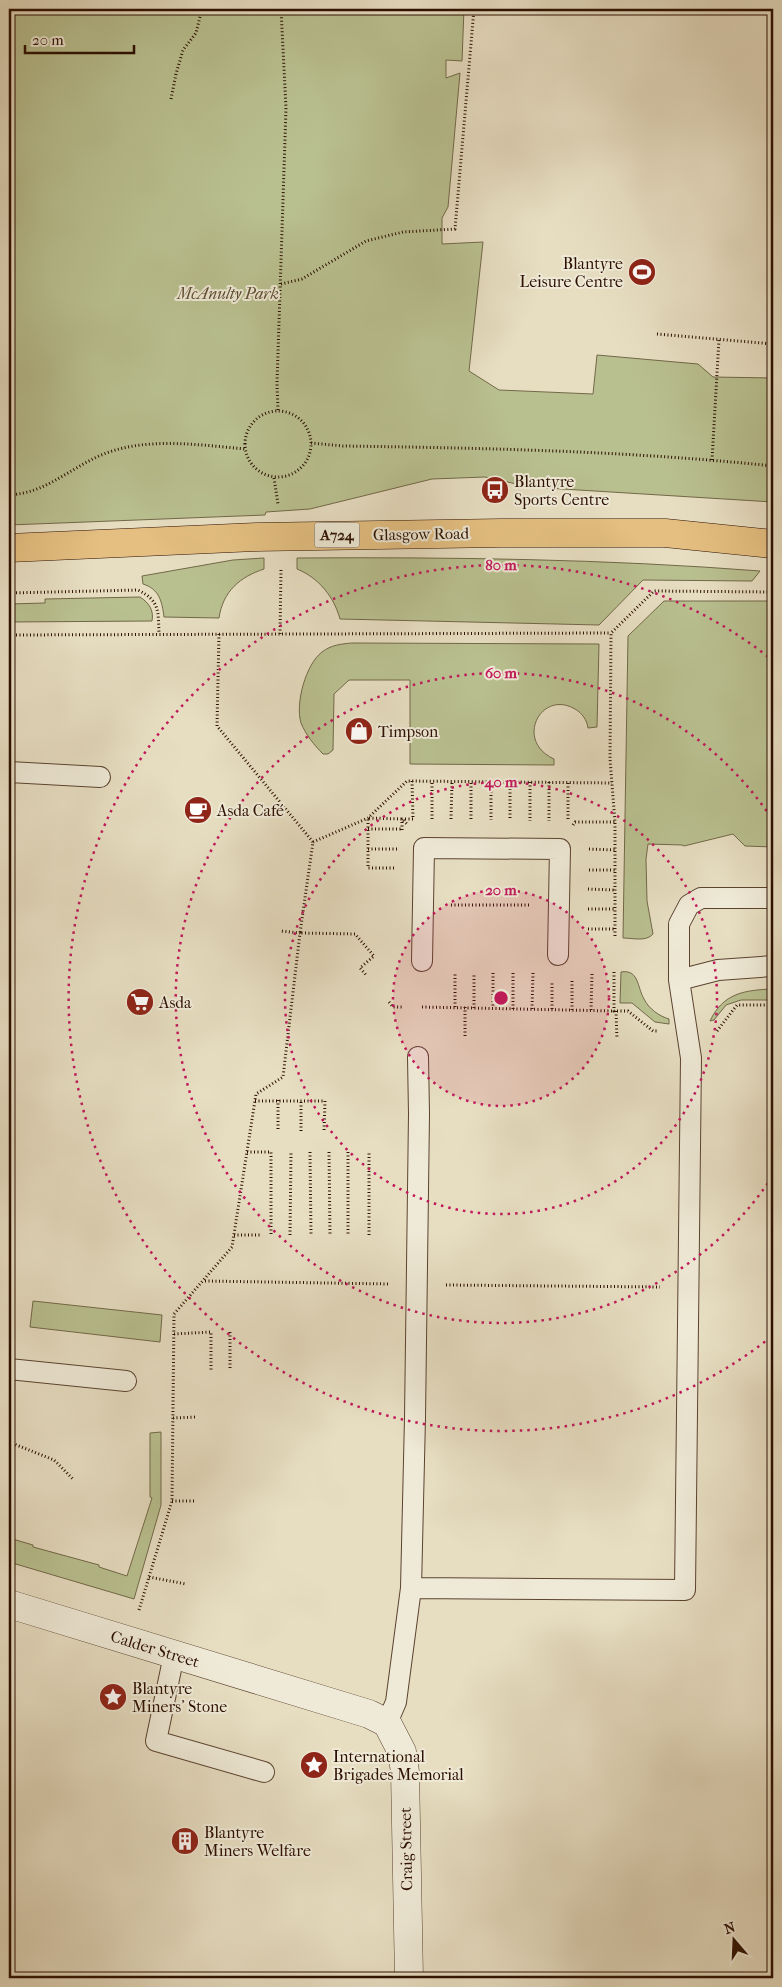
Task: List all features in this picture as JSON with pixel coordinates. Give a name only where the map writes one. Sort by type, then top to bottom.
[{"type":"main road","name":"Glasgow Road","points":[[9,548],[257,537],[500,533],[664,533],[773,544]]},
{"type":"street","name":"Calder Street","points":[[9,1604],[369,1714],[387,1723]]},
{"type":"street","name":"Craig Street","points":[[387,1723],[402,1752],[405,1772],[409,1978]]},
{"type":"lane","points":[[9,772],[100,777]]},
{"type":"lane","points":[[422,961],[424,848],[560,849],[555,965]]},
{"type":"lane","points":[[411,1588],[685,1590],[691,1058],[679,980],[679,924],[688,905],[701,898],[773,898]]},
{"type":"lane","points":[[679,980],[718,970],[773,966]]},
{"type":"lane","points":[[387,1723],[396,1702],[411,1588],[416,1380],[418,1057]]},
{"type":"lane","points":[[9,1368],[126,1381]]},
{"type":"lane","points":[[174,1655],[156,1741],[264,1772]]},
{"type":"path","points":[[171,99],[183,50],[196,33],[202,9]]},
{"type":"path","points":[[278,410],[277,384],[286,108],[281,9]]},
{"type":"path","points":[[281,284],[302,279],[366,241],[403,232],[455,229],[474,9]]},
{"type":"path","points":[[657,334],[773,344]]},
{"type":"path","points":[[712,460],[719,339]]},
{"type":"path","points":[[278,410],[294,414],[306,424],[312,439],[311,443],[311,454],[302,468],[290,476],[274,478],[261,473],[250,463],[246,449],[246,435],[253,422],[264,414],[278,410]]},
{"type":"path","points":[[311,443],[343,446],[555,451],[712,460],[773,466]]},
{"type":"path","points":[[9,495],[34,492],[99,456],[136,445],[176,444],[246,449]]},
{"type":"path","points":[[274,478],[279,506]]},
{"type":"path","points":[[280,634],[281,567]]},
{"type":"path","points":[[9,593],[138,590],[149,596],[157,607],[159,633]]},
{"type":"path","points":[[9,635],[159,633],[611,633],[654,591],[773,592]]},
{"type":"path","points":[[611,633],[610,759],[616,850],[615,936]]},
{"type":"path","points":[[130,1641],[172,1501],[174,1314],[232,1247],[256,1094],[283,1077],[313,842],[217,726],[218,634]]},
{"type":"path","points":[[313,842],[368,818],[407,781],[612,782]]},
{"type":"path","points":[[412,781],[412,819]]},
{"type":"path","points":[[432,781],[432,819]]},
{"type":"path","points":[[452,781],[452,820]]},
{"type":"path","points":[[471,781],[471,820]]},
{"type":"path","points":[[491,781],[491,820]]},
{"type":"path","points":[[510,782],[510,820]]},
{"type":"path","points":[[530,782],[530,821]]},
{"type":"path","points":[[549,782],[549,822]]},
{"type":"path","points":[[568,782],[568,822]]},
{"type":"path","points":[[368,818],[402,819]]},
{"type":"path","points":[[368,818],[368,868],[403,868]]},
{"type":"path","points":[[402,819],[402,839]]},
{"type":"path","points":[[402,819],[424,848]]},
{"type":"path","points":[[368,829],[402,829]]},
{"type":"path","points":[[368,849],[402,848]]},
{"type":"path","points":[[581,850],[616,850]]},
{"type":"path","points":[[581,869],[615,870]]},
{"type":"path","points":[[580,889],[615,890]]},
{"type":"path","points":[[423,904],[559,906]]},
{"type":"path","points":[[580,909],[615,909]]},
{"type":"path","points":[[281,931],[355,934],[374,956],[360,968],[367,976]]},
{"type":"path","points":[[552,1009],[555,965]]},
{"type":"path","points":[[614,972],[616,1039]]},
{"type":"path","points":[[493,973],[493,1008]]},
{"type":"path","points":[[532,1009],[533,973]]},
{"type":"path","points":[[591,1010],[592,973]]},
{"type":"path","points":[[455,974],[455,1008]]},
{"type":"path","points":[[474,974],[474,1008]]},
{"type":"path","points":[[513,974],[513,1009]]},
{"type":"path","points":[[572,974],[572,1010]]},
{"type":"path","points":[[389,1002],[393,1007],[403,1007]]},
{"type":"path","points":[[710,1031],[716,1031],[737,1005],[773,1005]]},
{"type":"path","points":[[422,1007],[628,1011],[653,1031],[662,1031]]},
{"type":"path","points":[[464,1007],[464,1037]]},
{"type":"path","points":[[278,1100],[278,1131]]},
{"type":"path","points":[[255,1101],[325,1101],[324,1132]]},
{"type":"path","points":[[301,1101],[301,1131]]},
{"type":"path","points":[[368,1235],[369,1151]]},
{"type":"path","points":[[247,1152],[271,1152],[271,1235]]},
{"type":"path","points":[[290,1235],[291,1152]]},
{"type":"path","points":[[310,1152],[311,1236]]},
{"type":"path","points":[[329,1152],[330,1235]]},
{"type":"path","points":[[348,1152],[348,1236]]},
{"type":"path","points":[[234,1235],[262,1235]]},
{"type":"path","points":[[204,1281],[390,1284]]},
{"type":"path","points":[[442,1285],[688,1287]]},
{"type":"path","points":[[174,1334],[211,1332],[211,1370]]},
{"type":"path","points":[[230,1332],[230,1370]]},
{"type":"path","points":[[173,1418],[197,1417]]},
{"type":"path","points":[[9,1442],[54,1460],[74,1480]]},
{"type":"path","points":[[172,1501],[194,1501]]},
{"type":"path","points":[[149,1577],[186,1584]]},
{"type":"green space","name":"McAnulty Park","points":[[9,9],[464,9],[462,61],[446,60],[446,78],[460,73],[448,207],[442,218],[442,244],[483,242],[469,371],[499,390],[593,394],[597,355],[698,364],[713,377],[773,378],[773,502],[530,487],[485,477],[432,479],[310,509],[266,512],[265,515],[9,525]]},
{"type":"green space","points":[[264,558],[264,569],[247,576],[234,586],[224,600],[219,618],[164,617],[159,596],[153,589],[143,584],[142,576],[233,560]]},
{"type":"green space","points":[[297,558],[529,560],[760,571],[752,581],[643,580],[599,625],[340,619],[330,596],[319,583],[297,569]]},
{"type":"green space","points":[[140,597],[150,607],[152,621],[9,622],[9,604],[45,603],[45,599]]},
{"type":"green space","points":[[664,601],[773,601],[773,847],[745,846],[733,834],[684,846],[648,844],[646,859],[647,901],[653,934],[643,939],[623,938],[628,636]]},
{"type":"green space","points":[[352,643],[599,644],[597,727],[588,728],[584,717],[575,709],[563,705],[552,706],[543,711],[537,720],[534,730],[536,741],[542,751],[554,759],[554,765],[410,764],[410,680],[349,680],[334,694],[333,750],[328,754],[323,754],[310,740],[301,723],[300,705],[303,684],[311,665],[322,652],[333,646]]},
{"type":"green space","points":[[621,972],[631,973],[634,976],[646,1003],[655,1012],[669,1019],[669,1024],[655,1022],[632,1003],[620,1003]]},
{"type":"green space","points":[[773,989],[773,1000],[741,1000],[726,1005],[714,1020],[710,1021],[721,1004],[728,999],[753,990]]},
{"type":"green space","points":[[33,1301],[162,1315],[160,1342],[30,1327]]},
{"type":"green space","points":[[161,1432],[161,1505],[134,1599],[9,1562],[9,1538],[33,1545],[33,1547],[99,1565],[99,1567],[127,1576],[152,1498],[150,1497],[150,1433]]},
{"type":"place","name":"Blantyre Leisure Centre","points":[[642,272]]},
{"type":"place","name":"Blantyre Sports Centre","points":[[495,490]]},
{"type":"place","name":"Timpson","points":[[359,731]]},
{"type":"place","name":"Asda Café","points":[[198,810]]},
{"type":"place","name":"Asda","points":[[140,1002]]},
{"type":"place","name":"Blantyre Miners' Stone","points":[[113,1697]]},
{"type":"place","name":"International Brigades Memorial","points":[[314,1765]]},
{"type":"place","name":"Blantyre Miners Welfare","points":[[185,1841]]}]
